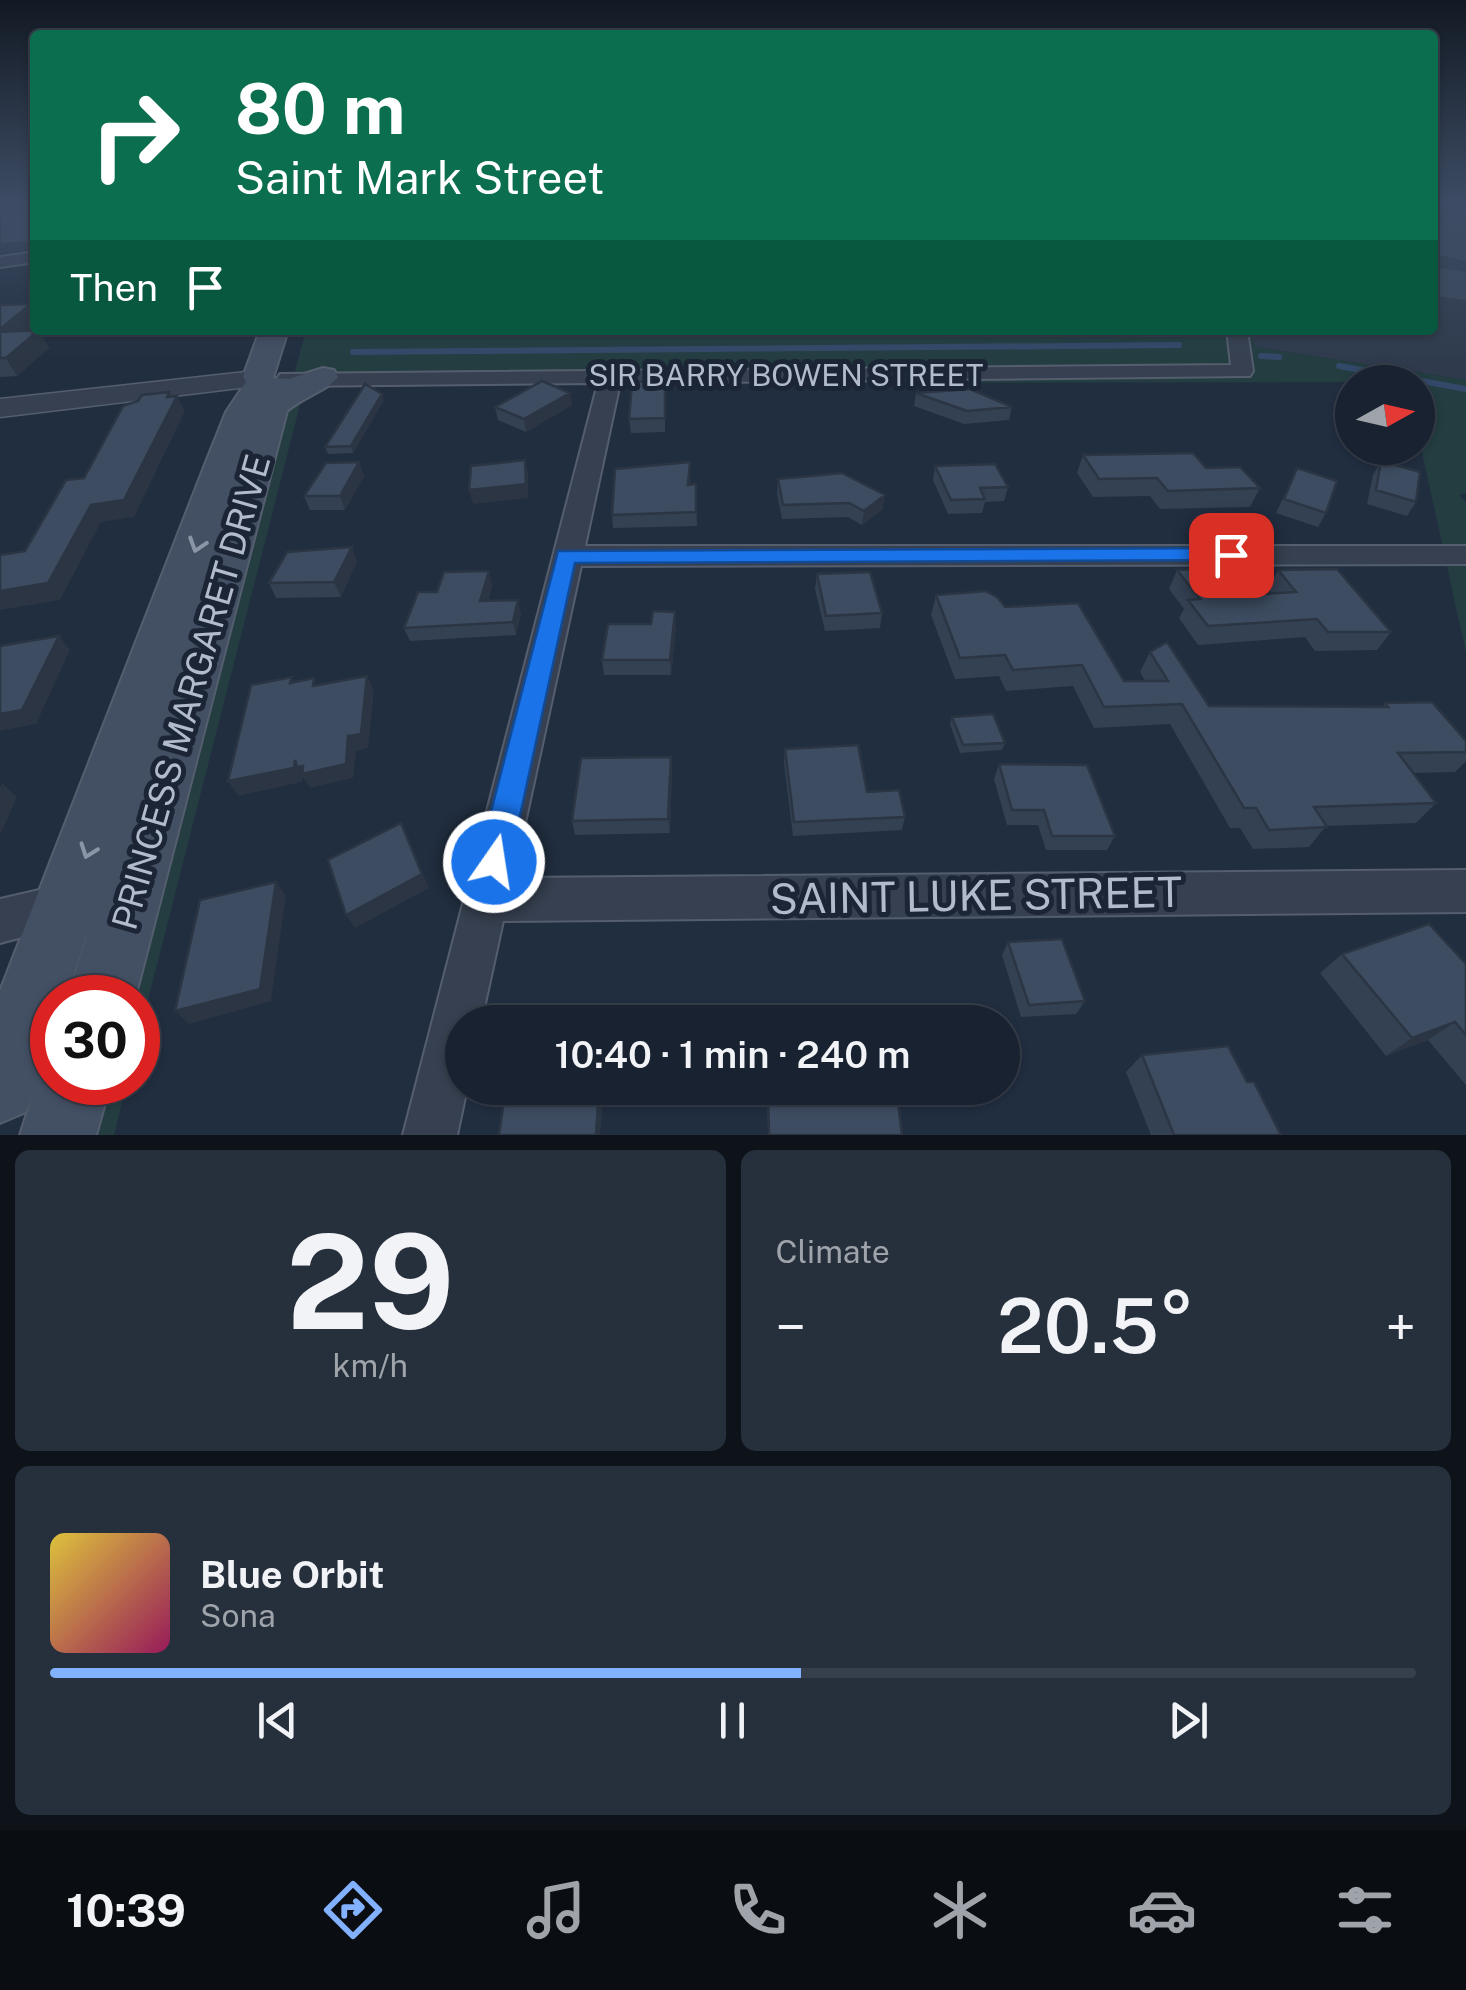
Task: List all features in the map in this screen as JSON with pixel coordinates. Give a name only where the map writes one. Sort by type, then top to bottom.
[{"type":"main road","name":"PRINCESS MARGARET DRIVE","points":[[108,975],[134,894],[269,385],[274,335]]},
{"type":"main road","name":"PRINCESS MARGARET DRIVE","points":[[0,1086],[243,412],[269,385],[295,335]]},
{"type":"main road","points":[[269,385],[294,389],[323,377]]},
{"type":"main road","points":[[58,1135],[67,1105]]},
{"type":"street","points":[[0,262],[30,258]]},
{"type":"street","name":"SIR BARRY BOWEN STREET","points":[[323,377],[1242,371],[1238,335]]},
{"type":"street","points":[[430,1135],[610,375]]},
{"type":"street","points":[[0,408],[269,385]]},
{"type":"street","points":[[0,418],[269,385]]},
{"type":"street","points":[[566,556],[1466,555]]},
{"type":"street","name":"SAINT LUKE STREET","points":[[485,900],[1466,891]]},
{"type":"street","points":[[0,921],[134,894]]},
{"type":"shaded area","points":[[1438,255],[1466,255],[1466,380],[1435,375],[1435,365],[1370,365],[1255,347],[1251,335],[1438,335]]},
{"type":"green space","points":[[305,335],[1251,335],[1256,347],[1371,365],[1335,365],[1335,382],[325,384],[302,397],[154,975],[134,975]]},
{"type":"green space","points":[[1435,375],[1466,380],[1466,493],[1459,495],[1466,502],[1466,653],[1425,465],[1435,465]]},
{"type":"green space","points":[[100,1105],[122,1105],[114,1135],[92,1135]]},
{"type":"building","points":[[30,304],[0,329],[0,305]]},
{"type":"building","points":[[30,330],[33,335],[6,358],[0,358],[0,332]]},
{"type":"building","points":[[542,381],[570,393],[524,419],[495,407]]},
{"type":"building","points":[[665,381],[665,418],[629,419],[632,382]]},
{"type":"building","points":[[365,384],[382,394],[351,446],[325,447]]},
{"type":"building","points":[[970,389],[1012,407],[967,411],[916,393]]},
{"type":"building","points":[[169,392],[167,397],[177,396],[124,500],[91,505],[48,583],[0,591],[0,555],[25,551],[66,480],[84,478],[123,406],[138,401],[142,395]]},
{"type":"building","points":[[1193,453],[1206,468],[1240,467],[1260,488],[1168,491],[1157,478],[1099,479],[1083,455]]},
{"type":"building","points":[[525,460],[526,484],[469,490],[471,466]]},
{"type":"building","points":[[359,462],[340,496],[304,496],[326,463]]},
{"type":"building","points":[[690,462],[688,485],[696,484],[696,512],[612,515],[615,469]]},
{"type":"building","points":[[995,464],[1008,487],[980,488],[985,499],[951,500],[935,466]]},
{"type":"building","points":[[1380,465],[1420,472],[1416,502],[1376,490]]},
{"type":"building","points":[[1297,468],[1337,481],[1326,513],[1284,499]]},
{"type":"building","points":[[842,473],[885,495],[864,511],[849,503],[783,505],[778,479]]},
{"type":"building","points":[[352,547],[334,582],[269,583],[287,552]]},
{"type":"building","points":[[1207,568],[1230,596],[1296,592],[1278,570],[1337,569],[1391,632],[1328,632],[1317,619],[1208,626],[1188,600],[1200,599],[1177,570]]},
{"type":"building","points":[[489,571],[480,601],[518,600],[513,622],[404,628],[418,592],[437,592],[444,572]]},
{"type":"building","points":[[870,572],[882,613],[826,616],[817,574]]},
{"type":"building","points":[[986,591],[1005,607],[1078,603],[1124,681],[1168,681],[1150,652],[1167,642],[1209,706],[1388,707],[1385,703],[1432,702],[1466,741],[1466,752],[1398,753],[1436,803],[1314,807],[1327,827],[1269,830],[1256,808],[1244,808],[1182,704],[1104,707],[1082,665],[1013,670],[1005,655],[960,658],[936,595]]},
{"type":"building","points":[[653,611],[675,612],[670,660],[602,660],[608,624],[651,624]]},
{"type":"building","points":[[59,636],[22,710],[0,714],[0,646]]},
{"type":"building","points":[[367,676],[361,734],[348,736],[346,764],[302,774],[303,766],[297,767],[295,760],[294,768],[228,781],[251,685],[292,677],[290,683],[314,678],[313,686]]},
{"type":"building","points":[[993,714],[1005,743],[963,745],[952,717]]},
{"type":"building","points":[[858,745],[867,792],[899,790],[905,817],[794,822],[785,749]]},
{"type":"building","points":[[671,757],[668,819],[572,821],[581,758]]},
{"type":"building","points":[[999,764],[1087,765],[1115,836],[1052,836],[1044,810],[1012,810]]},
{"type":"building","points":[[401,823],[422,874],[346,915],[328,860]]},
{"type":"building","points":[[276,882],[260,989],[175,1011],[200,900]]},
{"type":"building","points":[[1429,924],[1466,964],[1466,1035],[1455,1022],[1412,1038],[1342,954]]},
{"type":"building","points":[[1062,939],[1085,1001],[1029,1005],[1008,942]]},
{"type":"building","points":[[1228,1046],[1247,1082],[1254,1082],[1281,1135],[1174,1135],[1142,1055]]},
{"type":"building","points":[[503,1105],[598,1105],[596,1135],[499,1135]]},
{"type":"building","points":[[768,1105],[898,1105],[902,1135],[769,1135]]},
{"type":"waterway","points":[[353,352],[1179,345]]},
{"type":"waterway","points":[[1261,356],[1279,357]]},
{"type":"waterway","points":[[1435,383],[1466,389]]},
{"type":"taxiway","points":[[1438,282],[1466,286]]},
{"type":"route","points":[[494,862],[566,556],[1231,555]]}]
